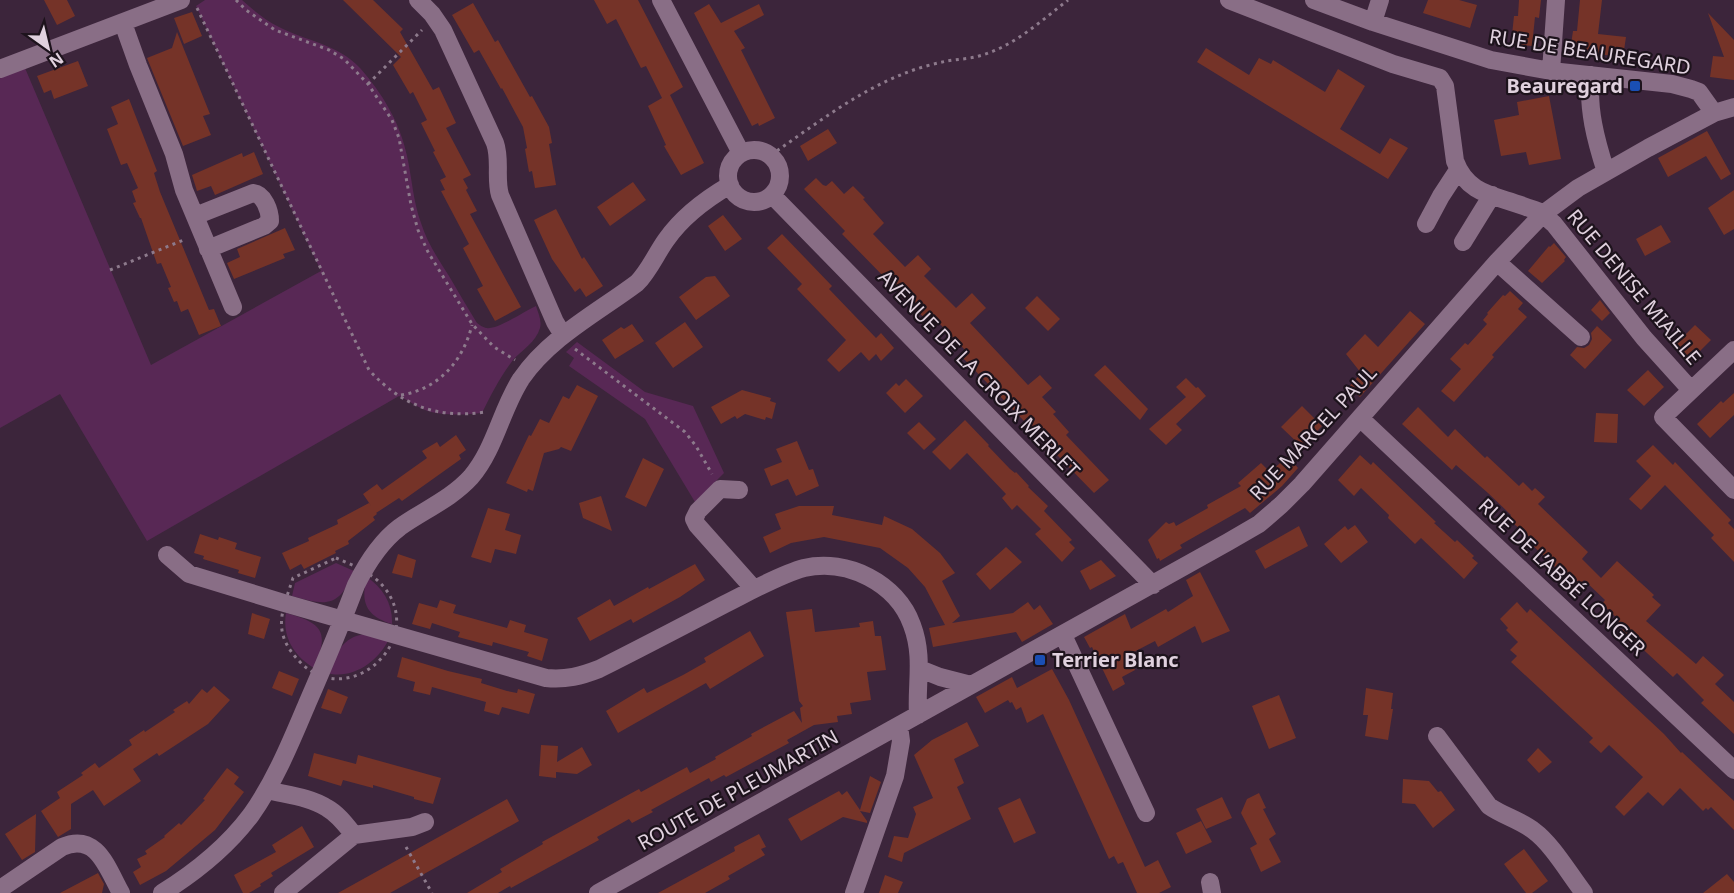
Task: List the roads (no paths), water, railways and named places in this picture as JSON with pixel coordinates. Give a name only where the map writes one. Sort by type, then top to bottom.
[{"type":"street","points":[[418,0],[443,30],[495,143],[499,158],[500,195],[555,322],[563,335]]},
{"type":"street","points":[[662,0],[741,153]]},
{"type":"street","points":[[1229,0],[1394,64],[1440,78],[1445,86],[1458,170],[1479,192],[1543,214]]},
{"type":"street","name":"RUE DE BEAUREGARD","points":[[1314,0],[1470,55],[1491,60],[1551,71],[1671,84],[1691,89],[1699,92],[1714,113]]},
{"type":"street","points":[[1373,22],[1380,0]]},
{"type":"street","points":[[1551,71],[1556,0]]},
{"type":"street","points":[[0,69],[123,23],[160,4],[188,3]]},
{"type":"street","points":[[123,23],[174,154],[184,190],[233,307]]},
{"type":"street","points":[[1591,75],[1592,119],[1606,172]]},
{"type":"street","name":"RUE MARCEL PAUL","points":[[899,726],[1259,524],[1302,484],[1497,262],[1543,214],[1578,188],[1606,172],[1714,113],[1734,107]]},
{"type":"street","points":[[759,150],[771,155],[777,162],[779,183],[772,195],[759,201],[748,201],[735,193],[728,176],[730,167],[741,153],[759,150]]},
{"type":"street","points":[[1426,224],[1458,170]]},
{"type":"street","points":[[162,893],[187,878],[210,859],[244,823],[267,790],[299,725],[363,570],[375,552],[401,526],[448,497],[473,474],[487,452],[505,409],[530,368],[550,345],[637,283],[675,228],[710,197],[730,185]]},
{"type":"street","points":[[195,216],[253,193],[261,195],[270,214],[270,221],[264,226],[208,249]]},
{"type":"street","name":"AVENUE DE LA CROIX MERLET","points":[[772,195],[1153,585]]},
{"type":"street","points":[[1463,242],[1492,195]]},
{"type":"street","name":"RUE DENISE MIAILLE","points":[[1543,214],[1554,224],[1644,338],[1691,390]]},
{"type":"street","points":[[1497,262],[1581,337]]},
{"type":"street","name":"RUE DENISE MIAILLE","points":[[1734,350],[1663,417],[1734,490]]},
{"type":"street","name":"RUE DE L’ABBÉ LONGER","points":[[1360,418],[1734,770]]},
{"type":"street","points":[[739,490],[720,489],[695,514],[695,522],[754,589]]},
{"type":"street","points":[[167,555],[189,574],[546,678],[562,679],[578,677],[599,669],[754,589],[804,568],[839,567],[862,574],[887,589],[906,610],[916,637],[920,669],[918,715]]},
{"type":"street","points":[[1062,634],[1146,813]]},
{"type":"street","points":[[920,669],[971,685]]},
{"type":"street","points":[[854,893],[895,776],[901,741],[899,726]]},
{"type":"street","name":"ROUTE DE PLEUMARTIN","points":[[598,893],[899,726]]},
{"type":"street","points":[[1437,736],[1489,806],[1536,832],[1584,893]]},
{"type":"street","points":[[267,790],[326,807],[337,815],[354,835]]},
{"type":"street","points":[[283,893],[354,835],[425,822]]},
{"type":"street","points":[[0,889],[62,847],[70,843],[81,843],[91,846],[97,852],[121,893]]},
{"type":"place","name":"Beauregard","points":[[1635,86]]},
{"type":"place","name":"Terrier Blanc","points":[[1040,660]]}]
